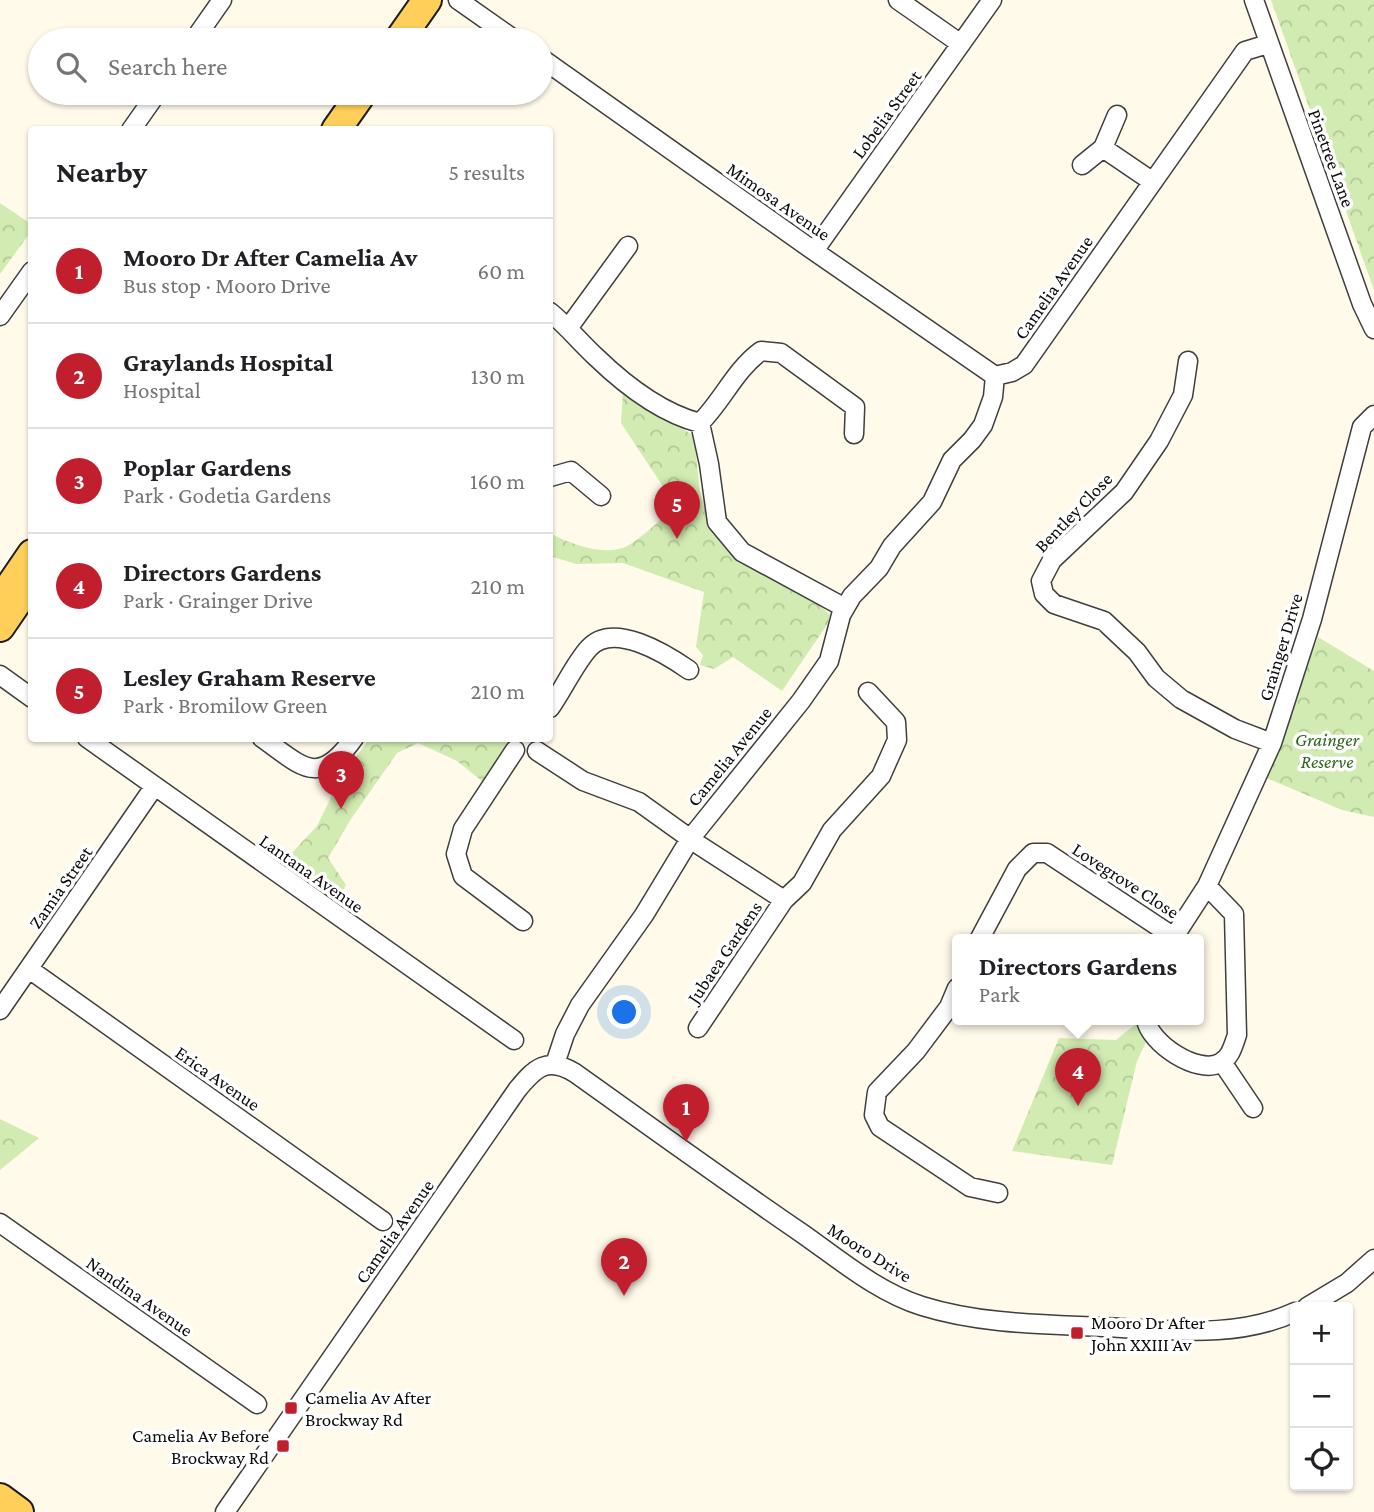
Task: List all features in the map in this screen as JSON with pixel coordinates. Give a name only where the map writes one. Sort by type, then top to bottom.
[{"type":"main road","points":[[407,28],[427,0]]},
{"type":"main road","points":[[339,126],[354,105]]},
{"type":"main road","points":[[0,627],[28,561]]},
{"type":"main road","points":[[0,601],[19,578]]},
{"type":"main road","points":[[0,1498],[19,1512]]},
{"type":"street","points":[[202,28],[222,0]]},
{"type":"street","points":[[458,0],[498,28]]},
{"type":"street","points":[[898,0],[961,44]]},
{"type":"street","name":"Lobelia Street","points":[[814,251],[992,0]]},
{"type":"street","name":"Pinetree Lane","points":[[1254,0],[1362,304],[1374,329]]},
{"type":"street","name":"Camelia Avenue","points":[[225,1512],[517,1090],[531,1072],[555,1064],[565,1034],[580,1005],[643,915],[690,839],[801,701],[829,661],[841,615],[852,596],[879,568],[891,546],[932,502],[952,460],[983,425],[993,397],[995,376],[1012,372],[1024,365],[1245,51],[1268,44]]},
{"type":"street","name":"Mimosa Avenue","points":[[553,66],[995,376]]},
{"type":"street","points":[[134,126],[149,105]]},
{"type":"street","points":[[1082,164],[1103,148],[1117,115]]},
{"type":"street","points":[[1103,148],[1153,182]]},
{"type":"street","points":[[569,327],[628,246]]},
{"type":"street","points":[[0,316],[28,277]]},
{"type":"street","points":[[553,314],[569,327],[596,357],[642,395],[682,418],[700,423]]},
{"type":"street","points":[[700,423],[711,412],[746,362],[761,351],[781,353],[855,407],[854,434]]},
{"type":"street","name":"Bentley Close","points":[[1188,361],[1183,395],[1159,441],[1124,492],[1052,560],[1041,581],[1044,594],[1054,604],[1104,621],[1137,652],[1156,678],[1181,699],[1236,729],[1272,743]]},
{"type":"street","name":"Grainger Drive","points":[[1176,934],[1207,886],[1272,743],[1312,619],[1362,427],[1374,415]]},
{"type":"street","points":[[700,423],[709,464],[716,522],[742,551],[845,608]]},
{"type":"street","points":[[553,476],[571,471],[601,496]]},
{"type":"street","points":[[553,703],[590,646],[611,637],[636,640],[689,670]]},
{"type":"street","points":[[0,675],[28,695]]},
{"type":"street","name":"Jubaea Gardens","points":[[698,1028],[784,900],[802,883],[832,830],[881,776],[897,740],[896,722],[868,692]]},
{"type":"street","name":"Lantana Avenue","points":[[92,742],[514,1040]]},
{"type":"street","points":[[267,742],[301,766],[323,769],[339,759],[351,742]]},
{"type":"street","points":[[514,744],[519,754],[529,756],[539,745]]},
{"type":"street","points":[[514,744],[463,829],[456,853],[463,876],[523,921]]},
{"type":"street","name":"Jubaea Gardens","points":[[539,745],[583,781],[639,803],[784,900]]},
{"type":"street","name":"Zamia Street","points":[[0,1010],[154,787]]},
{"type":"street","name":"Lovegrove Close","points":[[982,934],[1017,869],[1033,853],[1047,853],[1167,934]]},
{"type":"street","points":[[1148,1025],[1153,1037],[1187,1061],[1211,1066],[1222,1062],[1231,1052],[1237,1035],[1234,914],[1207,886]]},
{"type":"street","name":"Erica Avenue","points":[[29,969],[383,1221]]},
{"type":"street","points":[[952,1000],[916,1051],[877,1092],[874,1115],[880,1128],[970,1187],[998,1193]]},
{"type":"street","points":[[1222,1062],[1253,1108]]},
{"type":"street","name":"Mooro Drive","points":[[555,1064],[575,1073],[883,1290],[922,1306],[972,1318],[1004,1322],[1182,1331],[1232,1329],[1290,1314]]},
{"type":"street","name":"Nandina Avenue","points":[[0,1223],[257,1404]]},
{"type":"street","points":[[1315,1302],[1347,1283],[1374,1259]]},
{"type":"green space","points":[[1271,0],[1374,0],[1374,290]]},
{"type":"green space","points":[[0,203],[28,222],[28,236],[0,274]]},
{"type":"green space","points":[[623,391],[694,436],[700,492],[712,533],[735,554],[802,592],[830,614],[828,623],[782,691],[733,657],[714,669],[700,665],[703,655],[696,647],[704,592],[623,563],[576,564],[553,557],[553,534],[589,548],[620,549],[641,537],[676,506],[621,423]]},
{"type":"green space","name":"Grainger Reserve","points":[[1318,637],[1374,671],[1374,817],[1342,810],[1264,777]]},
{"type":"green space","points":[[367,742],[510,742],[509,751],[483,782],[457,761],[418,743],[397,753],[351,819],[328,858],[346,885],[340,896],[287,858],[317,826],[340,779]]},
{"type":"green space","points":[[1134,1025],[1139,1025],[1146,1042],[1137,1061],[1112,1165],[1012,1151],[1059,1038],[1116,1040]]},
{"type":"green space","points":[[0,1119],[39,1138],[0,1170]]},
{"type":"place","name":"Lesley Graham Reserve","points":[[677,539]]},
{"type":"place","name":"Poplar Gardens","points":[[341,809]]},
{"type":"place","name":"Directors Gardens","points":[[1078,1106]]},
{"type":"place","name":"Mooro Dr After Camelia Av","points":[[686,1142]]},
{"type":"place","name":"Graylands Hospital","points":[[624,1296]]},
{"type":"place","name":"Mooro Dr After John XXIII Av","points":[[1077,1333]]},
{"type":"place","name":"Camelia Av After Brockway Rd","points":[[291,1408]]},
{"type":"place","name":"Camelia Av Before Brockway Rd","points":[[283,1446]]}]
